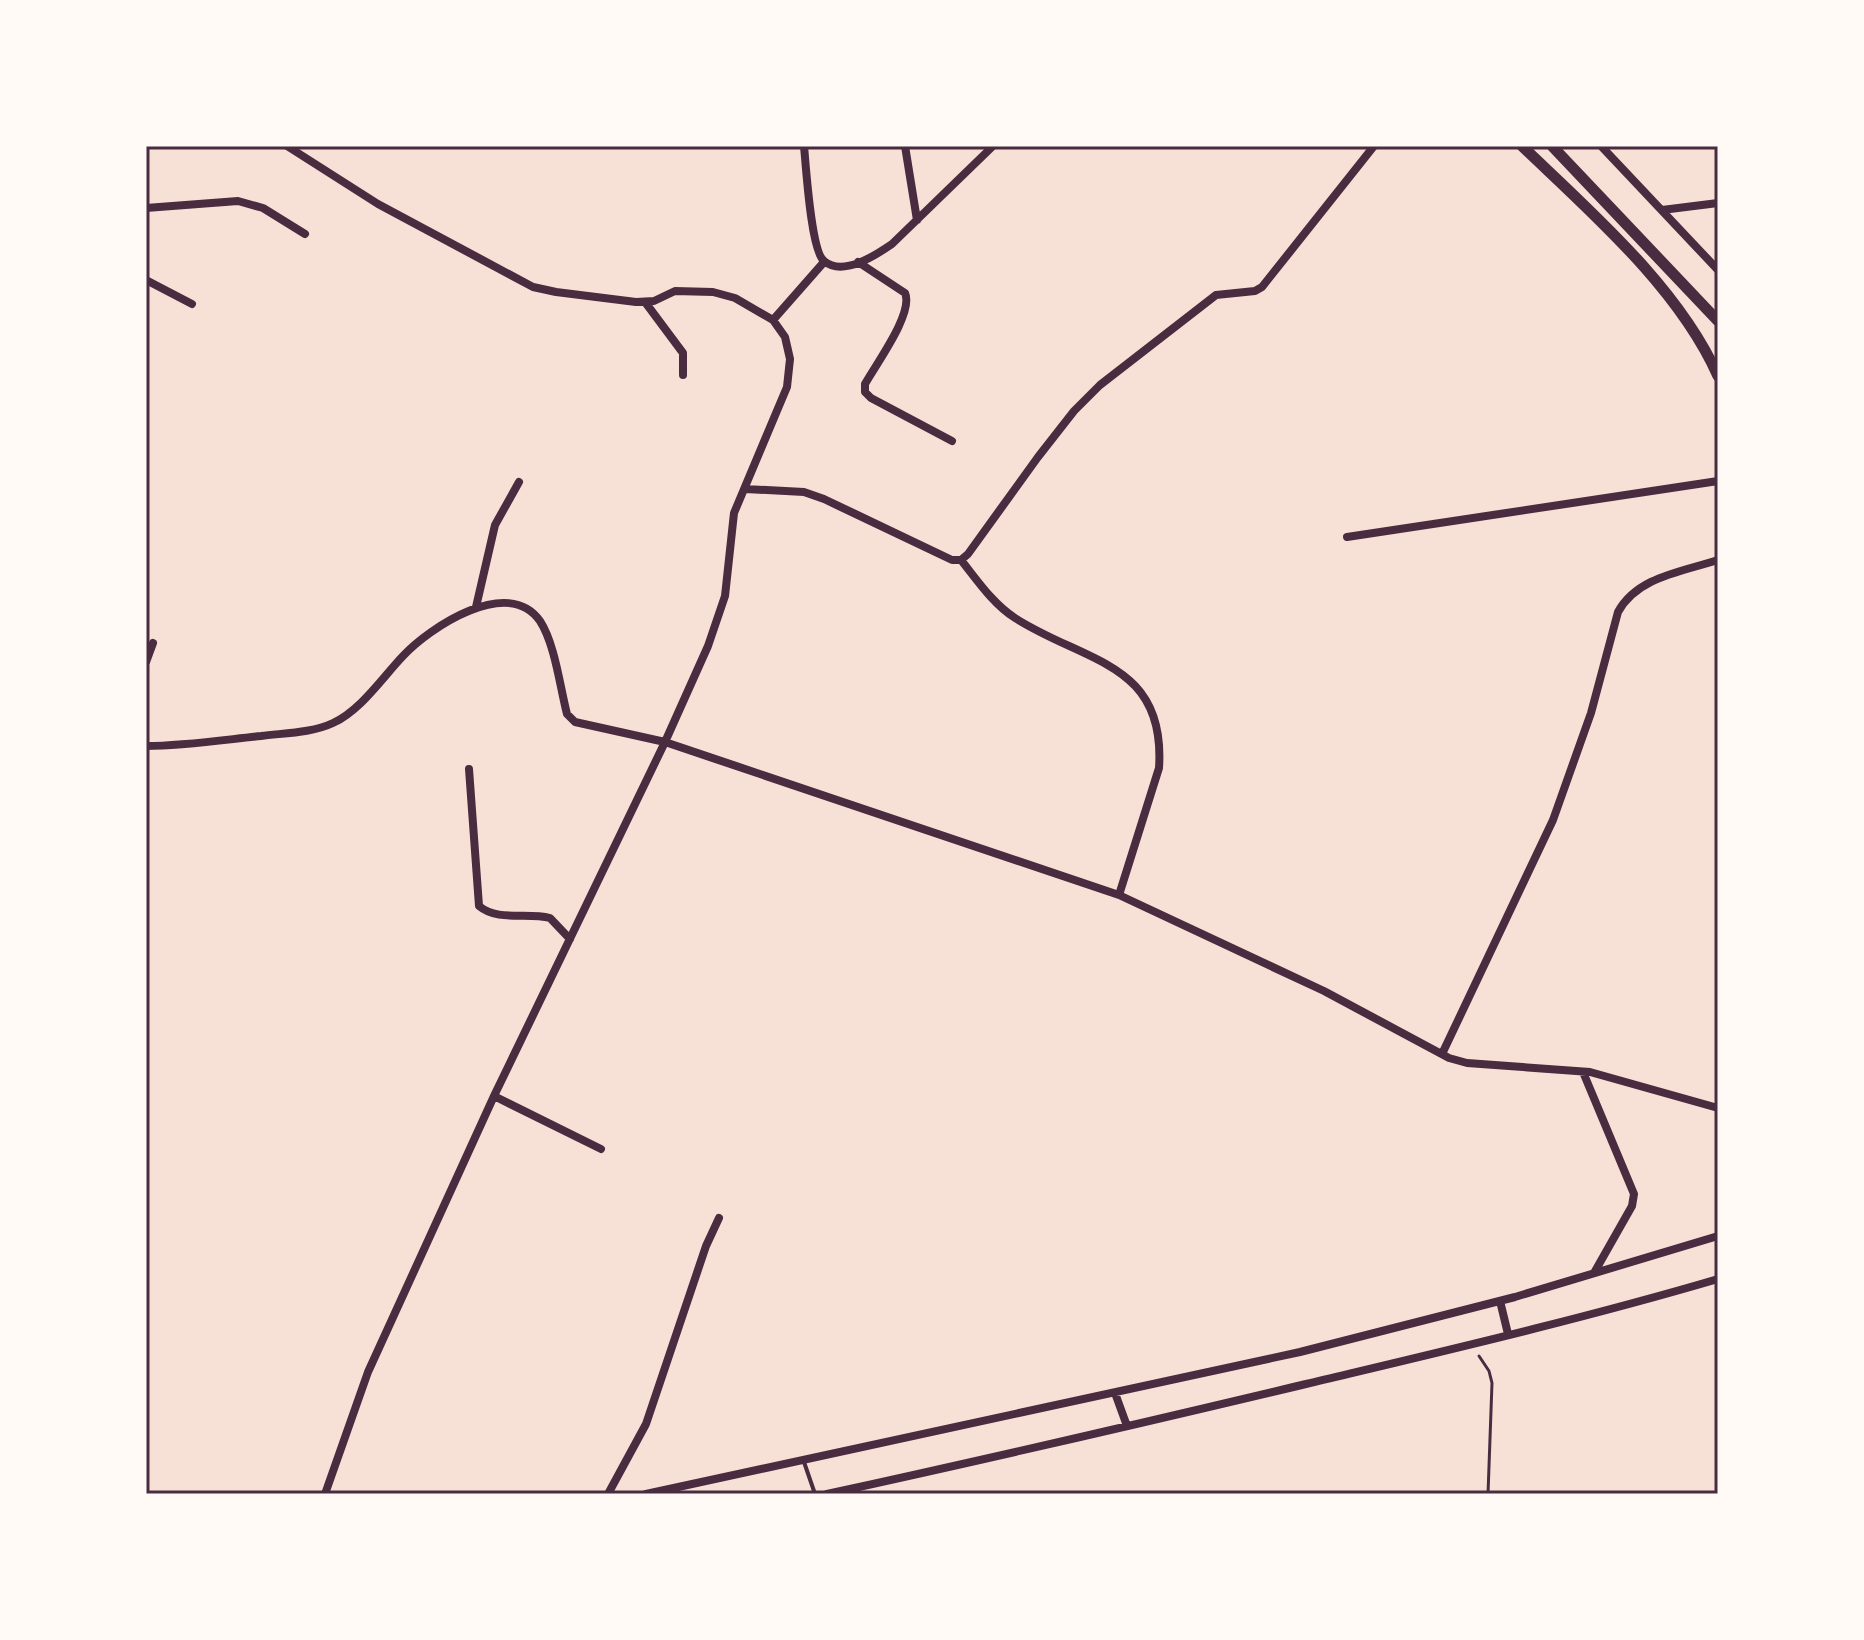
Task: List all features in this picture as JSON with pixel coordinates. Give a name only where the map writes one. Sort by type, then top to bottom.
[{"type":"street","points":[[287,146],[378,204],[533,287],[645,302],[675,291],[713,292],[735,298],[773,320],[789,348],[787,387],[734,513],[725,596],[718,619],[665,742],[494,1096],[368,1372],[325,1494]]},
{"type":"street","points":[[804,146],[814,236],[824,262]]},
{"type":"street","points":[[905,146],[917,220]]},
{"type":"street","points":[[824,262],[841,266],[858,262],[892,244],[993,146]]},
{"type":"street","points":[[745,489],[804,492],[952,560],[961,560],[1074,411],[1100,385],[1216,295],[1246,293],[1262,287],[1374,146]]},
{"type":"street","points":[[1522,146],[1609,229],[1686,318],[1705,346],[1718,376]]},
{"type":"street","points":[[1552,146],[1718,321]]},
{"type":"street","points":[[1601,146],[1716,265]]},
{"type":"street","points":[[146,208],[238,201],[263,208],[305,234]]},
{"type":"street","points":[[1662,210],[1718,203]]},
{"type":"street","points":[[773,320],[824,262]]},
{"type":"street","points":[[858,262],[905,293],[908,300],[904,315],[865,384],[865,392],[952,441]]},
{"type":"street","points":[[146,280],[192,304]]},
{"type":"street","points":[[645,302],[683,353],[683,375]]},
{"type":"street","points":[[1347,537],[1718,481]]},
{"type":"street","points":[[476,607],[495,525],[519,482]]},
{"type":"street","points":[[961,560],[1000,607],[1015,618],[1093,656],[1121,674],[1146,698],[1160,738],[1159,768],[1119,895]]},
{"type":"street","points":[[1442,1054],[1553,820],[1591,713],[1618,612],[1626,597],[1640,585],[1718,560]]},
{"type":"street","points":[[146,746],[305,731],[332,724],[350,712],[418,640],[476,607],[515,605],[533,613],[541,623],[570,718],[589,727],[665,742],[1119,895],[1324,991],[1442,1054],[1467,1063],[1583,1072],[1718,1108]]},
{"type":"street","points":[[146,662],[153,643]]},
{"type":"street","points":[[469,769],[479,906],[497,915],[550,918],[570,939]]},
{"type":"street","points":[[1583,1072],[1634,1194],[1632,1206],[1594,1273]]},
{"type":"street","points":[[494,1096],[601,1149]]},
{"type":"street","points":[[608,1494],[646,1424],[706,1246],[719,1218]]},
{"type":"street","points":[[646,1494],[1300,1352],[1500,1301],[1718,1236]]},
{"type":"street","points":[[827,1494],[1469,1344],[1718,1279]]},
{"type":"street","points":[[1500,1301],[1508,1334]]},
{"type":"street","points":[[1115,1393],[1127,1426]]},
{"type":"lane","points":[[803,1460],[815,1494]]},
{"type":"path","points":[[1469,1344],[1489,1371],[1492,1383],[1488,1494]]}]
